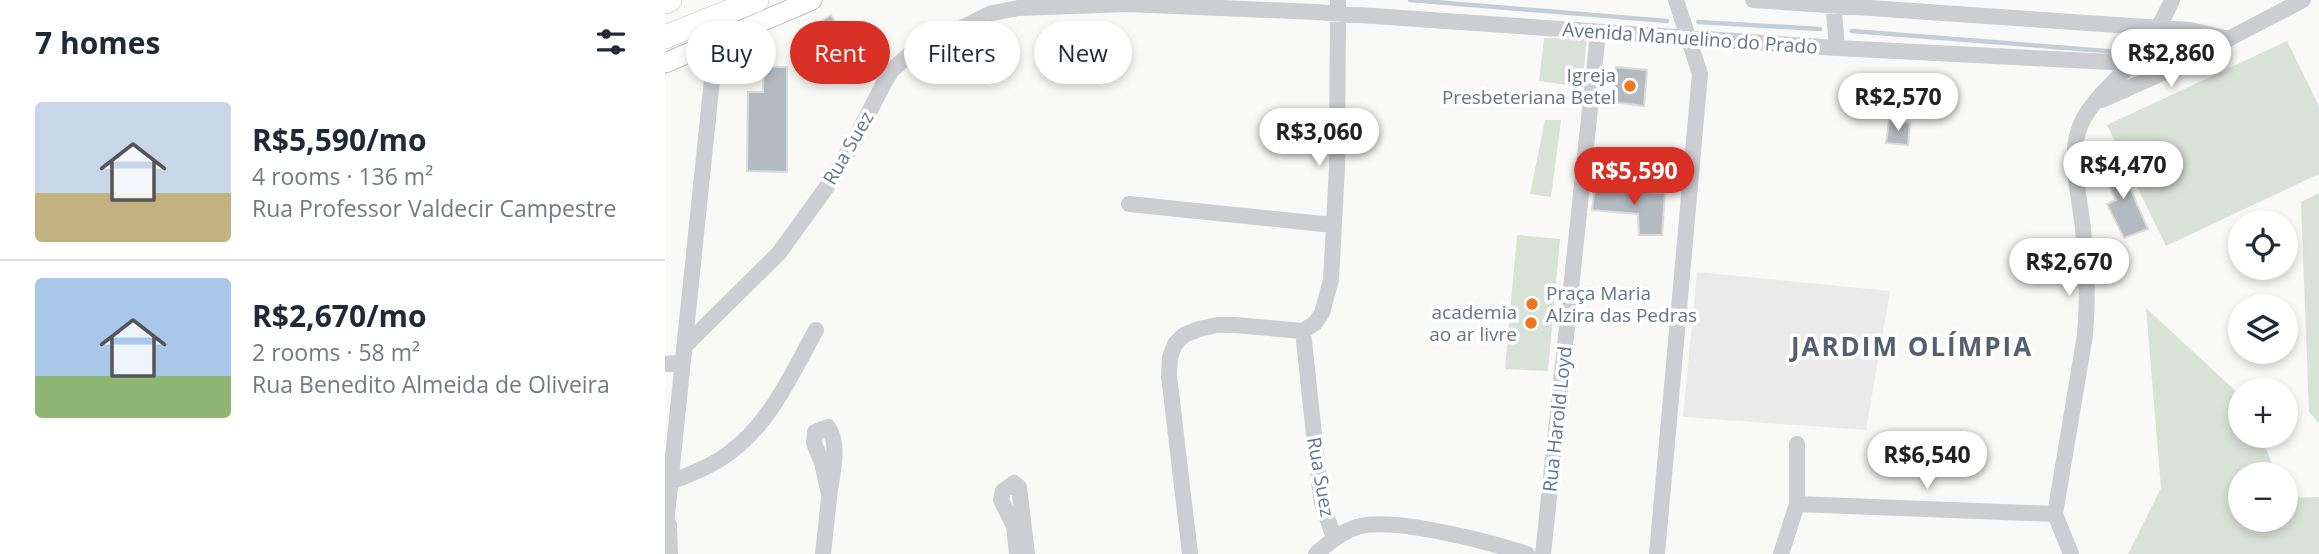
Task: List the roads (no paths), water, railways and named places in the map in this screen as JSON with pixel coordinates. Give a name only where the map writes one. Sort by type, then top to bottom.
[{"type":"highway","points":[[665,2],[670,0]]},
{"type":"highway","points":[[665,37],[757,0]]},
{"type":"main road","points":[[763,21],[812,0]]},
{"type":"main road","points":[[665,63],[686,54]]},
{"type":"street","points":[[1657,554],[1700,74],[1676,0]]},
{"type":"street","points":[[1753,0],[1834,2],[2190,30],[2229,39]]},
{"type":"street","points":[[2071,554],[2055,514],[2087,310],[2084,231],[2075,159],[2077,134],[2081,121],[2157,29],[2172,0]]},
{"type":"street","points":[[2096,103],[2167,71],[2303,0]]},
{"type":"street","points":[[1834,2],[1837,48]]},
{"type":"street","name":"Rua Suez","points":[[684,354],[779,253],[852,147],[892,70],[911,53],[992,13],[1018,8],[1128,4],[1338,6]]},
{"type":"street","points":[[1191,554],[1169,376],[1170,357],[1175,344],[1184,335],[1199,329],[1217,325],[1303,331],[1315,323],[1322,313],[1331,280],[1337,168],[1338,6]]},
{"type":"street","name":"Avenida Manuelino do Prado","points":[[1338,6],[1598,33],[1689,36],[1837,48],[2131,63],[2167,71]]},
{"type":"street","name":"Rua Harold Loyd","points":[[1543,554],[1598,33]]},
{"type":"street","points":[[665,534],[712,84]]},
{"type":"street","points":[[1129,204],[1333,225]]},
{"type":"street","points":[[671,482],[707,467],[730,453],[765,418],[816,330]]},
{"type":"street","name":"Rua Suez","points":[[1303,331],[1322,503],[1333,538]]},
{"type":"street","points":[[665,364],[684,354]]},
{"type":"street","points":[[1781,554],[1797,504],[1797,444]]},
{"type":"street","points":[[1017,554],[1014,526],[1001,500],[1003,491],[1014,483],[1019,487],[1027,554]]},
{"type":"street","points":[[823,554],[829,494]]},
{"type":"street","points":[[1797,504],[2055,514]]},
{"type":"street","points":[[668,512],[670,554]]},
{"type":"street","points":[[1316,554],[1333,538],[1356,528],[1378,523],[1501,545],[1527,554]]},
{"type":"waterway","points":[[1410,0],[1667,21]]},
{"type":"waterway","points":[[1698,22],[1820,29]]},
{"type":"waterway","points":[[1852,31],[2119,52]]},
{"type":"place","name":"Igreja Presbeteriana Betel","points":[[1630,86]]},
{"type":"place","name":"Praça Maria Alzira das Pedras","points":[[1532,304]]},
{"type":"place","name":"academia ao ar livre","points":[[1531,323]]},
{"type":"district","name":"JARDIM OLÍMPIA","points":[[1912,346]]}]
